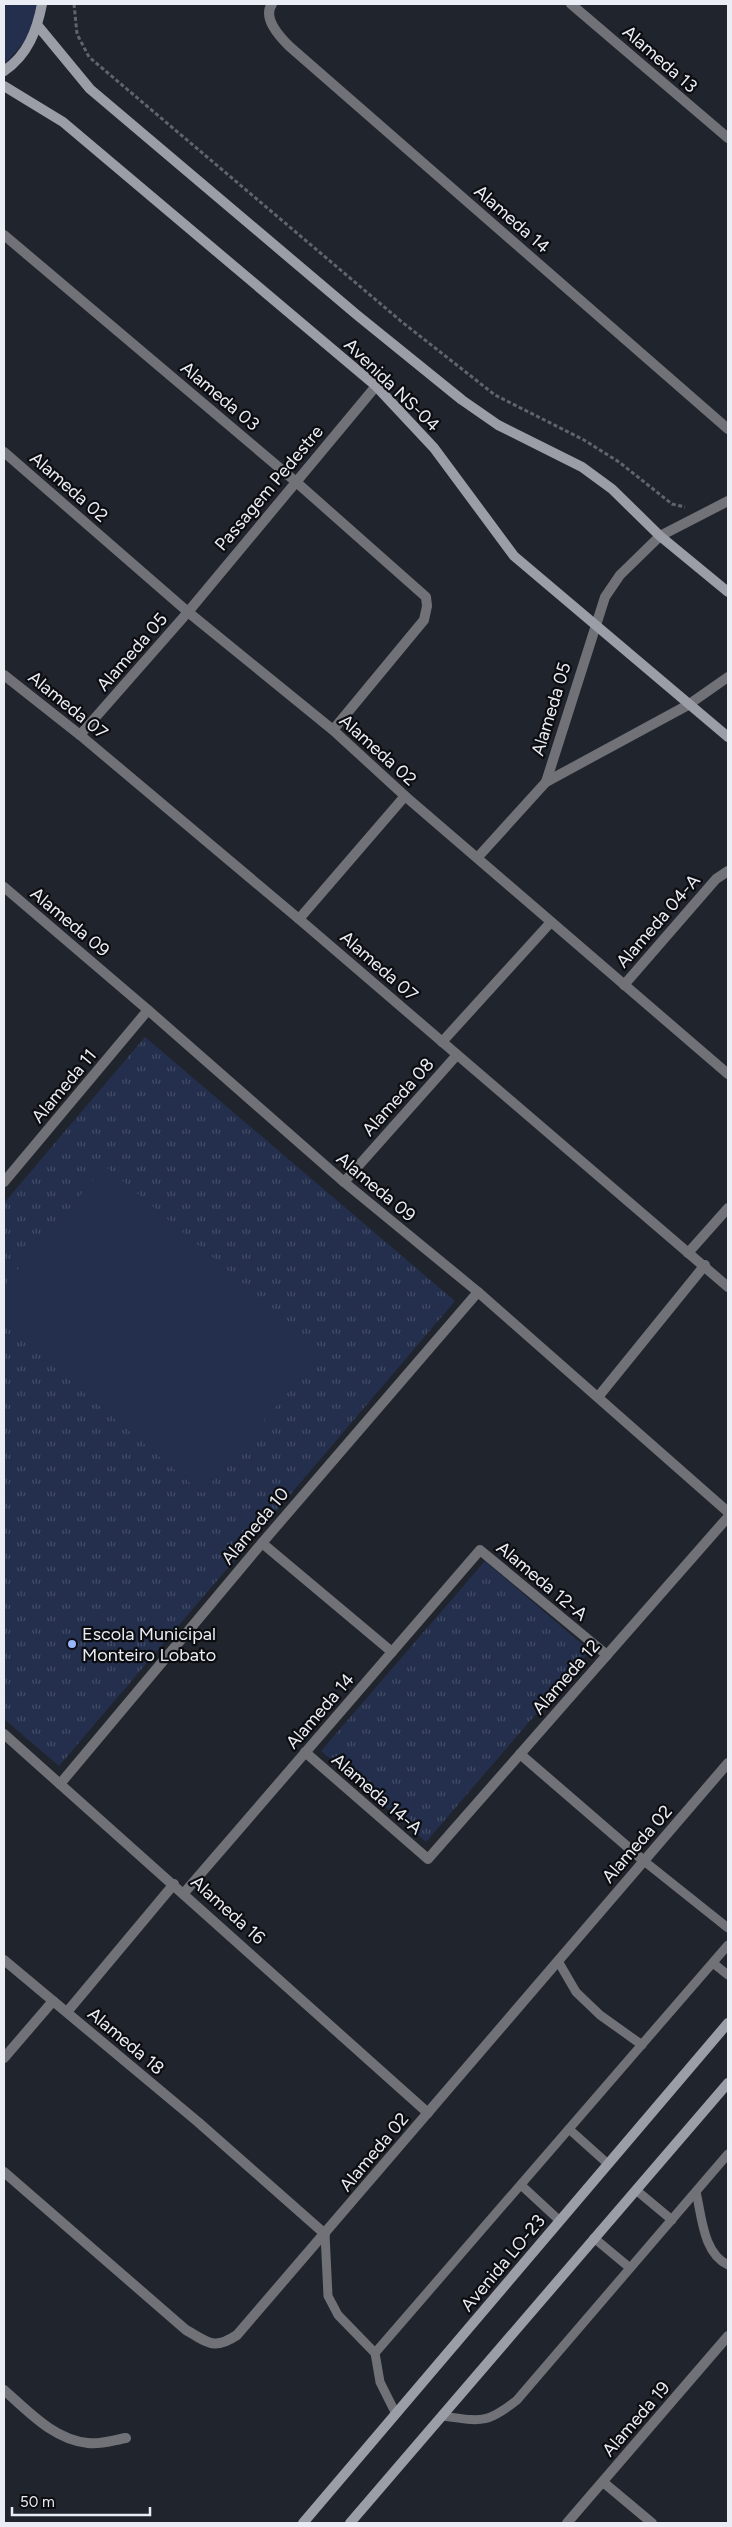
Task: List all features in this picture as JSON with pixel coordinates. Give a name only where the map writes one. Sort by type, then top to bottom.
[{"type":"street","points":[[4,71],[27,48],[38,26],[42,4]]},
{"type":"street","name":"Alameda 14","points":[[272,4],[270,7],[270,19],[276,32],[296,53],[728,429]]},
{"type":"street","name":"Alameda 13","points":[[571,4],[728,138]]},
{"type":"street","name":"Avenida NS-04","points":[[38,26],[90,89],[357,315],[462,400],[498,424],[582,467],[612,489],[660,536],[728,592]]},
{"type":"street","name":"Avenida NS-04","points":[[4,86],[63,122],[376,386],[434,448],[514,556],[728,737]]},
{"type":"street","name":"Alameda 03","points":[[4,235],[295,482],[426,597],[427,606],[424,620],[333,730]]},
{"type":"street","name":"Passagem Pedestre","points":[[188,612],[376,386]]},
{"type":"street","name":"Alameda 02","points":[[4,452],[188,612],[333,730],[405,796],[728,1074]]},
{"type":"street","name":"Alameda 05","points":[[546,782],[594,625],[605,597],[620,575],[660,536],[728,501]]},
{"type":"street","name":"Alameda 05","points":[[80,735],[188,612]]},
{"type":"street","name":"Alameda 07","points":[[4,675],[80,735],[299,919],[456,1056],[705,1265],[728,1287]]},
{"type":"street","name":"Alameda 05","points":[[546,782],[688,705],[728,677]]},
{"type":"street","points":[[478,857],[546,782]]},
{"type":"street","points":[[299,919],[405,796]]},
{"type":"street","name":"Alameda 04-A","points":[[624,985],[716,879],[728,871]]},
{"type":"street","name":"Alameda 09","points":[[4,887],[344,1182],[478,1292],[728,1512]]},
{"type":"street","points":[[442,1042],[551,922]]},
{"type":"street","name":"Alameda 11","points":[[4,1182],[148,1010]]},
{"type":"street","name":"Alameda 08","points":[[344,1182],[456,1056]]},
{"type":"street","points":[[688,1252],[728,1208]]},
{"type":"street","points":[[598,1397],[705,1265]]},
{"type":"street","name":"Alameda 10","points":[[60,1784],[262,1543],[478,1292]]},
{"type":"street","name":"Alameda 12","points":[[428,1859],[728,1517]]},
{"type":"street","points":[[262,1543],[392,1652]]},
{"type":"street","name":"Alameda 14","points":[[184,1893],[480,1550]]},
{"type":"street","name":"Alameda 12-A","points":[[480,1550],[607,1655]]},
{"type":"street","name":"Alameda 16","points":[[4,1734],[428,2113]]},
{"type":"street","name":"Alameda 14-A","points":[[305,1752],[428,1859]]},
{"type":"street","points":[[520,1754],[644,1860]]},
{"type":"street","name":"Alameda 02","points":[[4,2172],[186,2330],[211,2344],[224,2344],[237,2335],[325,2234],[728,1763]]},
{"type":"street","points":[[67,2012],[174,1884]]},
{"type":"street","name":"Alameda 18","points":[[4,1960],[227,2148],[325,2234]]},
{"type":"street","points":[[4,2058],[53,2001]]},
{"type":"street","name":"Avenida LO-23","points":[[303,2523],[728,2023]]},
{"type":"street","points":[[350,2523],[728,2083]]},
{"type":"street","name":"Alameda 19","points":[[567,2523],[728,2336]]},
{"type":"street","points":[[4,2390],[50,2430],[75,2442],[90,2444],[126,2438]]},
{"type":"street","points":[[603,2482],[652,2523]]},
{"type":"lane","points":[[644,1860],[728,1928]]},
{"type":"lane","points":[[375,2353],[728,1945]]},
{"type":"lane","points":[[558,1961],[576,1992],[600,2015],[642,2045]]},
{"type":"lane","points":[[713,1963],[728,1975]]},
{"type":"lane","points":[[569,2129],[608,2164]]},
{"type":"lane","points":[[442,2416],[481,2422],[499,2415],[517,2400],[728,2154]]},
{"type":"lane","points":[[521,2184],[560,2221]]},
{"type":"lane","points":[[636,2190],[672,2220]]},
{"type":"lane","points":[[696,2192],[711,2251],[718,2260],[728,2265]]},
{"type":"lane","points":[[325,2234],[328,2296],[338,2315],[375,2353],[380,2382],[396,2414]]},
{"type":"lane","points":[[594,2238],[630,2268]]},
{"type":"path","points":[[74,4],[77,34],[89,57],[402,322],[495,395],[584,440],[619,462],[672,504],[692,509]]},
{"type":"green space","points":[[4,4],[39,4],[38,26],[4,65]]},
{"type":"green space","points":[[145,1037],[455,1301],[59,1766],[4,1719],[4,1203]]},
{"type":"green space","points":[[105,1166],[323,1351],[202,1493],[4,1324],[4,1286]]},
{"type":"green space","points":[[485,1561],[590,1651],[426,1842],[321,1751]]},
{"type":"place","name":"Escola Municipal Monteiro Lobato","points":[[72,1644]]}]
